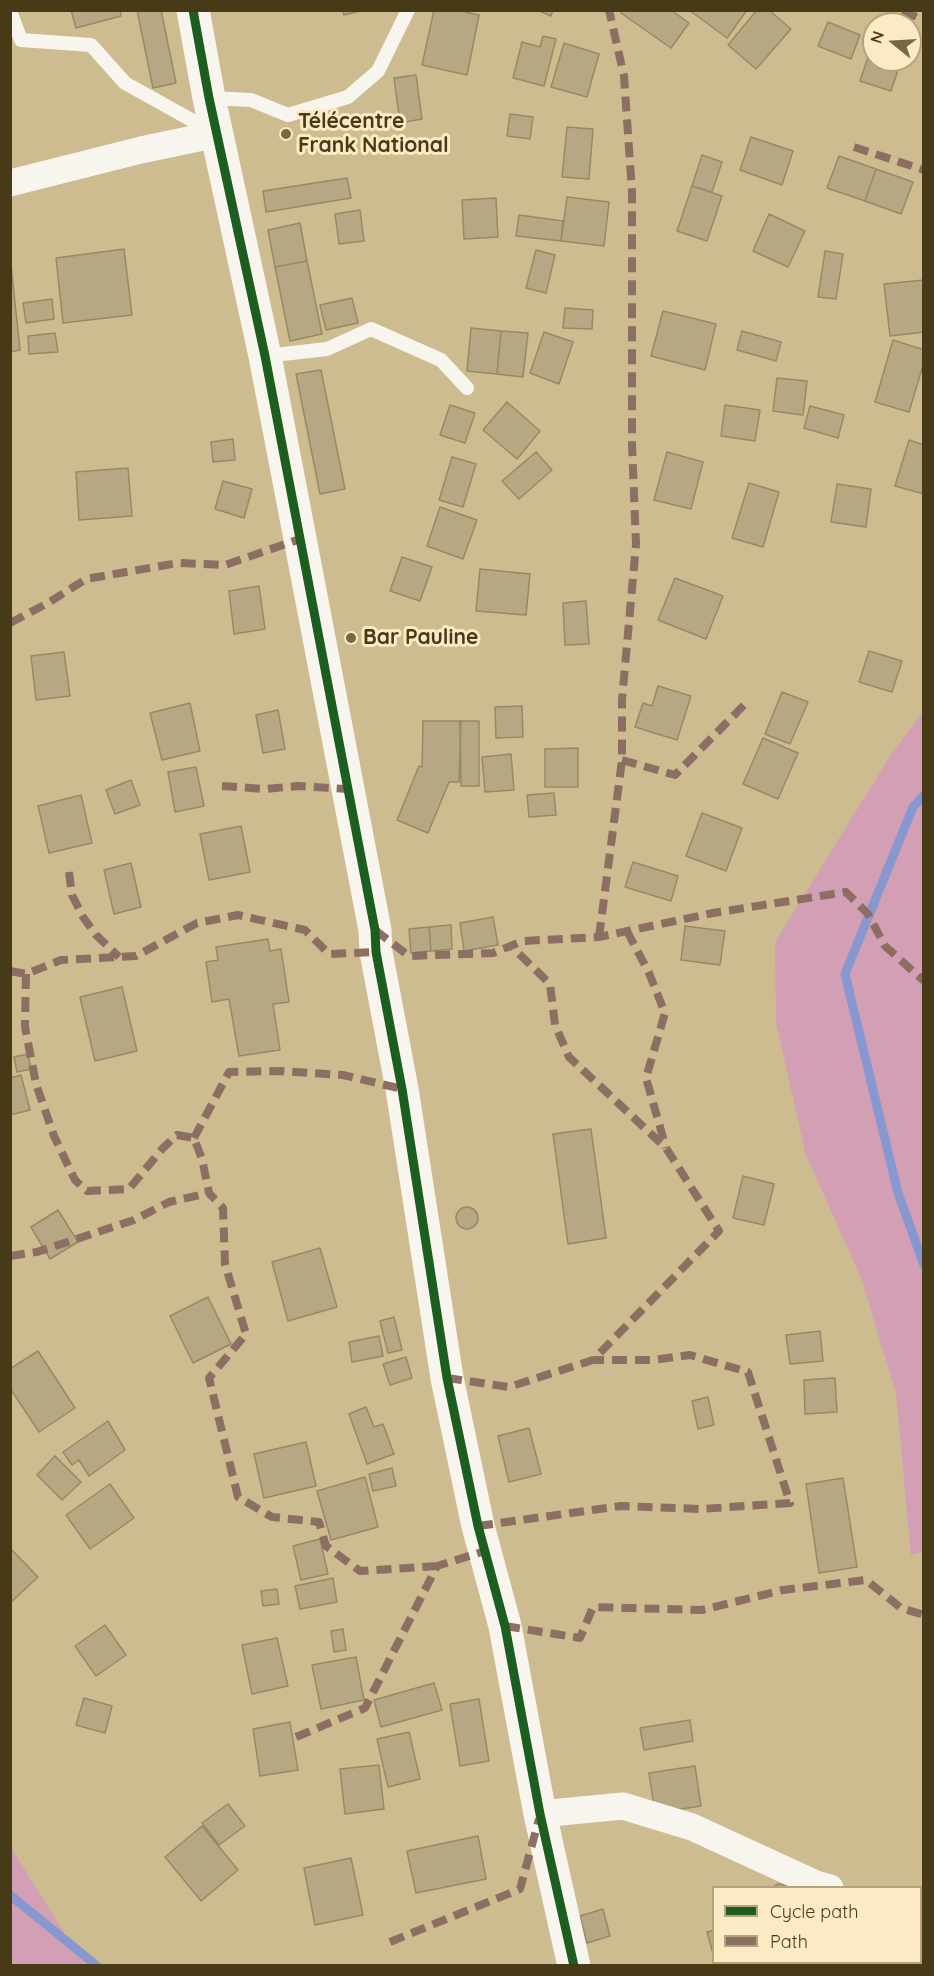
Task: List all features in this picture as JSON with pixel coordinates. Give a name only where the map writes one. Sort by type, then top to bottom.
[{"type":"street","points":[[193,10],[208,98],[265,356],[375,930],[376,952],[402,1089],[447,1378],[478,1526],[505,1626],[540,1815],[574,1965]]},
{"type":"street","points":[[10,183],[141,150],[217,134]]},
{"type":"street","points":[[540,1815],[622,1806],[692,1827],[816,1884],[825,1886]]},
{"type":"lane","points":[[208,98],[251,100],[288,115],[348,97],[378,70],[408,10]]},
{"type":"lane","points":[[10,11],[21,40],[91,45],[125,83],[217,134]]},
{"type":"lane","points":[[265,356],[327,349],[371,329],[441,360],[467,388]]},
{"type":"shaded area","points":[[923,712],[924,1551],[911,1555],[896,1393],[861,1278],[806,1155],[776,1023],[775,942],[892,753]]},
{"type":"shaded area","points":[[10,1846],[73,1947],[88,1965],[11,1965]]},
{"type":"building","points":[[71,10],[120,10],[121,16],[76,28]]},
{"type":"building","points":[[137,10],[161,10],[176,83],[153,88]]},
{"type":"building","points":[[343,10],[364,10],[344,15]]},
{"type":"building","points":[[434,10],[456,10],[479,15],[467,75],[422,65]]},
{"type":"building","points":[[537,10],[553,10],[551,16]]},
{"type":"building","points":[[623,10],[671,10],[689,23],[671,48],[621,13]]},
{"type":"building","points":[[689,10],[747,10],[727,38]]},
{"type":"building","points":[[757,10],[769,10],[791,29],[756,69],[728,45]]},
{"type":"building","points":[[828,22],[860,35],[851,59],[818,46]]},
{"type":"building","points":[[543,36],[556,39],[544,86],[513,78],[522,42],[540,47]]},
{"type":"building","points":[[564,43],[599,54],[587,97],[551,87]]},
{"type":"building","points":[[863,72],[897,72],[891,91],[860,81]]},
{"type":"building","points":[[416,75],[422,119],[400,123],[394,78]]},
{"type":"building","points":[[510,114],[533,117],[530,139],[507,136]]},
{"type":"building","points":[[567,127],[593,129],[589,179],[562,177]]},
{"type":"building","points":[[751,137],[793,151],[782,185],[740,170]]},
{"type":"building","points":[[702,155],[722,162],[712,192],[692,186]]},
{"type":"building","points":[[839,156],[876,169],[865,201],[827,188]]},
{"type":"building","points":[[876,169],[913,182],[901,214],[865,201]]},
{"type":"building","points":[[347,178],[351,198],[266,212],[263,191]]},
{"type":"building","points":[[692,186],[722,196],[707,241],[677,231]]},
{"type":"building","points":[[567,197],[609,202],[604,246],[561,241]]},
{"type":"building","points":[[496,198],[498,237],[464,239],[462,200]]},
{"type":"building","points":[[360,210],[364,241],[339,244],[335,214]]},
{"type":"building","points":[[769,214],[805,231],[788,267],[753,251]]},
{"type":"building","points":[[519,215],[563,221],[561,241],[516,236]]},
{"type":"building","points":[[300,223],[307,261],[275,267],[268,230]]},
{"type":"building","points":[[124,249],[132,315],[63,323],[56,258]]},
{"type":"building","points":[[536,250],[555,255],[546,293],[526,288]]},
{"type":"building","points":[[825,251],[843,254],[836,299],[818,297]]},
{"type":"building","points":[[10,256],[20,350],[10,352]]},
{"type":"building","points":[[307,261],[322,334],[290,341],[275,267]]},
{"type":"building","points":[[924,280],[924,332],[890,336],[884,284]]},
{"type":"building","points":[[352,298],[358,323],[326,330],[320,305]]},
{"type":"building","points":[[52,299],[54,319],[26,323],[23,303]]},
{"type":"building","points":[[565,308],[593,310],[592,329],[563,328]]},
{"type":"building","points":[[663,311],[716,324],[705,370],[651,356]]},
{"type":"building","points":[[471,328],[501,331],[497,374],[467,371]]},
{"type":"building","points":[[501,331],[528,333],[523,377],[497,374]]},
{"type":"building","points":[[742,331],[781,342],[776,361],[737,350]]},
{"type":"building","points":[[544,332],[573,342],[559,384],[530,373]]},
{"type":"building","points":[[55,333],[58,352],[29,354],[28,336]]},
{"type":"building","points":[[893,340],[924,350],[924,362],[909,412],[875,402]]},
{"type":"building","points":[[321,370],[345,489],[320,494],[296,374]]},
{"type":"building","points":[[777,378],[807,381],[803,415],[773,411]]},
{"type":"building","points":[[507,402],[540,431],[517,459],[483,430]]},
{"type":"building","points":[[450,405],[475,413],[465,443],[440,435]]},
{"type":"building","points":[[725,405],[760,410],[755,441],[721,436]]},
{"type":"building","points":[[810,406],[844,415],[838,438],[804,428]]},
{"type":"building","points":[[233,439],[235,460],[213,462],[211,442]]},
{"type":"building","points":[[909,440],[924,445],[924,494],[895,486]]},
{"type":"building","points":[[536,452],[552,470],[519,499],[502,481]]},
{"type":"building","points":[[667,452],[703,462],[691,509],[654,500]]},
{"type":"building","points":[[452,457],[476,464],[463,507],[439,500]]},
{"type":"building","points":[[128,468],[132,516],[79,520],[76,472]]},
{"type":"building","points":[[223,481],[252,489],[244,518],[215,509]]},
{"type":"building","points":[[749,483],[779,492],[763,547],[732,538]]},
{"type":"building","points":[[837,484],[871,489],[866,527],[831,522]]},
{"type":"building","points":[[440,507],[477,520],[463,559],[427,546]]},
{"type":"building","points":[[402,557],[432,567],[420,601],[390,591]]},
{"type":"building","points":[[480,569],[530,574],[526,615],[476,611]]},
{"type":"building","points":[[675,578],[723,596],[706,639],[658,620]]},
{"type":"building","points":[[259,586],[265,629],[234,634],[229,591]]},
{"type":"building","points":[[586,601],[589,644],[565,645],[563,603]]},
{"type":"building","points":[[869,651],[902,661],[892,692],[859,682]]},
{"type":"building","points":[[64,652],[70,696],[36,700],[31,656]]},
{"type":"building","points":[[658,686],[691,696],[677,740],[635,727],[643,703],[652,706]]},
{"type":"building","points":[[782,692],[808,702],[790,744],[765,734]]},
{"type":"building","points":[[190,703],[200,751],[162,760],[150,713]]},
{"type":"building","points":[[522,706],[523,737],[496,738],[495,707]]},
{"type":"building","points":[[278,710],[285,749],[263,753],[256,715]]},
{"type":"building","points":[[423,721],[461,721],[459,782],[449,782],[428,833],[397,820],[419,766],[422,767]]},
{"type":"building","points":[[460,721],[479,721],[479,786],[461,786]]},
{"type":"building","points":[[763,738],[798,753],[778,799],[743,784]]},
{"type":"building","points":[[578,748],[578,787],[545,787],[545,749]]},
{"type":"building","points":[[511,754],[514,790],[485,792],[482,757]]},
{"type":"building","points":[[196,767],[204,806],[175,812],[168,772]]},
{"type":"building","points":[[131,780],[140,805],[115,814],[106,790]]},
{"type":"building","points":[[554,793],[556,815],[529,817],[527,795]]},
{"type":"building","points":[[81,795],[92,843],[49,853],[38,806]]},
{"type":"building","points":[[702,813],[742,828],[726,871],[686,856]]},
{"type":"building","points":[[241,826],[250,872],[209,880],[200,834]]},
{"type":"building","points":[[633,862],[678,876],[671,901],[625,887]]},
{"type":"building","points":[[131,863],[141,907],[114,914],[104,870]]},
{"type":"building","points":[[493,917],[498,945],[464,951],[460,923]]},
{"type":"building","points":[[451,925],[452,949],[431,951],[429,927]]},
{"type":"building","points":[[685,926],[725,931],[720,965],[681,960]]},
{"type":"building","points":[[429,927],[431,951],[411,953],[409,929]]},
{"type":"building","points":[[268,939],[270,951],[281,949],[289,1002],[273,1004],[280,1050],[239,1056],[229,999],[212,1002],[206,962],[218,960],[216,947]]},
{"type":"building","points":[[122,987],[137,1051],[95,1061],[80,997]]},
{"type":"building","points":[[28,1054],[31,1069],[17,1072],[14,1057]]},
{"type":"building","points":[[21,1075],[30,1110],[10,1115],[10,1078]]},
{"type":"building","points":[[591,1129],[606,1238],[568,1244],[553,1134]]},
{"type":"building","points":[[743,1176],[774,1184],[764,1225],[733,1218]]},
{"type":"building","points":[[467,1207],[475,1210],[478,1218],[475,1226],[467,1229],[459,1226],[456,1218],[459,1210]]},
{"type":"building","points":[[58,1210],[78,1242],[50,1259],[31,1227]]},
{"type":"building","points":[[320,1248],[337,1307],[288,1321],[272,1262]]},
{"type":"building","points":[[208,1297],[231,1344],[193,1363],[170,1316]]},
{"type":"building","points":[[394,1317],[402,1350],[388,1353],[380,1321]]},
{"type":"building","points":[[820,1331],[823,1361],[790,1364],[786,1335]]},
{"type":"building","points":[[379,1336],[383,1356],[352,1362],[349,1342]]},
{"type":"building","points":[[38,1351],[75,1408],[39,1432],[10,1388],[10,1369]]},
{"type":"building","points":[[406,1357],[412,1378],[390,1385],[383,1364]]},
{"type":"building","points":[[835,1378],[837,1412],[805,1414],[804,1380]]},
{"type":"building","points":[[708,1397],[714,1425],[698,1429],[692,1401]]},
{"type":"building","points":[[366,1407],[374,1427],[383,1424],[394,1454],[367,1464],[349,1414]]},
{"type":"building","points":[[108,1421],[125,1450],[89,1476],[79,1460],[72,1465],[63,1452]]},
{"type":"building","points":[[529,1428],[541,1474],[509,1482],[498,1436]]},
{"type":"building","points":[[306,1442],[316,1486],[264,1498],[254,1454]]},
{"type":"building","points":[[55,1456],[81,1482],[62,1500],[37,1475]]},
{"type":"building","points":[[392,1468],[396,1486],[373,1491],[369,1474]]},
{"type":"building","points":[[365,1477],[378,1527],[331,1540],[317,1491]]},
{"type":"building","points":[[843,1478],[857,1567],[819,1573],[806,1484]]},
{"type":"building","points":[[110,1484],[134,1518],[90,1549],[66,1515]]},
{"type":"building","points":[[320,1539],[328,1574],[301,1580],[293,1546]]},
{"type":"building","points":[[10,1548],[38,1577],[10,1603]]},
{"type":"building","points":[[333,1578],[337,1602],[300,1609],[295,1586]]},
{"type":"building","points":[[277,1589],[279,1604],[263,1606],[261,1591]]},
{"type":"building","points":[[105,1625],[126,1655],[96,1676],[75,1646]]},
{"type":"building","points":[[343,1629],[346,1650],[334,1652],[331,1631]]},
{"type":"building","points":[[277,1638],[288,1686],[252,1694],[242,1645]]},
{"type":"building","points":[[356,1657],[364,1700],[321,1709],[312,1665]]},
{"type":"building","points":[[434,1683],[442,1710],[381,1727],[374,1700]]},
{"type":"building","points":[[84,1698],[112,1706],[105,1733],[76,1725]]},
{"type":"building","points":[[479,1699],[489,1761],[460,1766],[450,1704]]},
{"type":"building","points":[[690,1720],[693,1741],[644,1750],[640,1728]]},
{"type":"building","points":[[290,1722],[298,1770],[260,1776],[253,1729]]},
{"type":"building","points":[[409,1732],[420,1779],[388,1787],[377,1739]]},
{"type":"building","points":[[379,1765],[384,1809],[345,1814],[340,1769]]},
{"type":"building","points":[[695,1766],[701,1806],[655,1813],[649,1773]]},
{"type":"building","points":[[228,1804],[245,1826],[219,1845],[202,1823]]},
{"type":"building","points":[[202,1826],[238,1870],[201,1901],[165,1857]]},
{"type":"building","points":[[478,1836],[486,1879],[416,1893],[407,1851]]},
{"type":"building","points":[[351,1858],[363,1915],[315,1925],[304,1868]]},
{"type":"building","points":[[603,1909],[610,1936],[587,1943],[580,1916]]},
{"type":"building","points":[[712,1931],[712,1950],[707,1932]]},
{"type":"building","points":[[922,1942],[924,1943],[924,1966],[892,1966],[894,1964],[922,1964]]},
{"type":"building","points":[[716,1964],[744,1964],[737,1966],[716,1966]]},
{"type":"building","points":[[818,1964],[838,1964],[837,1966],[817,1966]]},
{"type":"waterway","points":[[924,795],[913,807],[845,974],[898,1193],[924,1265]]},
{"type":"waterway","points":[[10,1895],[97,1966]]},
{"type":"marked path","points":[[599,937],[622,760],[622,700],[636,544],[632,444],[632,192],[624,76],[609,10]]},
{"type":"marked path","points":[[903,10],[924,21]]},
{"type":"marked path","points":[[854,147],[924,170]]},
{"type":"marked path","points":[[10,623],[86,579],[178,563],[225,565],[300,539]]},
{"type":"marked path","points":[[622,760],[675,775],[749,700]]},
{"type":"marked path","points":[[222,786],[265,789],[298,786],[347,789]]},
{"type":"marked path","points":[[69,872],[72,895],[83,917],[96,935],[119,957]]},
{"type":"marked path","points":[[375,930],[409,956],[493,953],[523,941],[599,937],[713,913],[846,892],[868,914],[885,946],[924,981]]},
{"type":"marked path","points":[[10,971],[26,974],[61,960],[136,956],[197,923],[238,915],[305,930],[329,954],[376,952]]},
{"type":"marked path","points":[[627,931],[649,973],[665,1013],[646,1078],[666,1148]]},
{"type":"marked path","points":[[447,1378],[509,1387],[593,1360],[719,1231],[666,1148],[569,1057],[555,1025],[550,984],[511,946]]},
{"type":"marked path","points":[[26,974],[25,1027],[36,1084],[54,1136],[75,1180],[87,1191],[129,1189],[163,1148],[177,1135],[194,1138],[202,1159],[209,1193],[223,1208],[225,1264],[246,1334],[209,1378],[238,1497],[272,1517],[319,1522],[326,1546],[360,1571],[437,1566]]},
{"type":"marked path","points":[[194,1138],[229,1072],[280,1071],[343,1075],[402,1089]]},
{"type":"marked path","points":[[10,1256],[37,1252],[134,1220],[169,1202],[209,1193]]},
{"type":"marked path","points":[[478,1526],[621,1506],[701,1509],[790,1503],[748,1372],[690,1355],[653,1360],[593,1360]]},
{"type":"marked path","points":[[296,1737],[365,1708],[437,1566],[485,1551]]},
{"type":"marked path","points":[[505,1626],[580,1638],[593,1607],[702,1610],[783,1590],[866,1580],[901,1608],[924,1615]]},
{"type":"marked path","points":[[390,1942],[520,1889],[539,1819]]},
{"type":"cycle path","points":[[193,10],[209,98],[265,356],[375,930],[376,952],[402,1089],[447,1378],[478,1526],[505,1626],[540,1814],[574,1966]]},
{"type":"place","name":"Télécentre Frank National","points":[[286,134]]},
{"type":"place","name":"Bar Pauline","points":[[351,638]]}]
